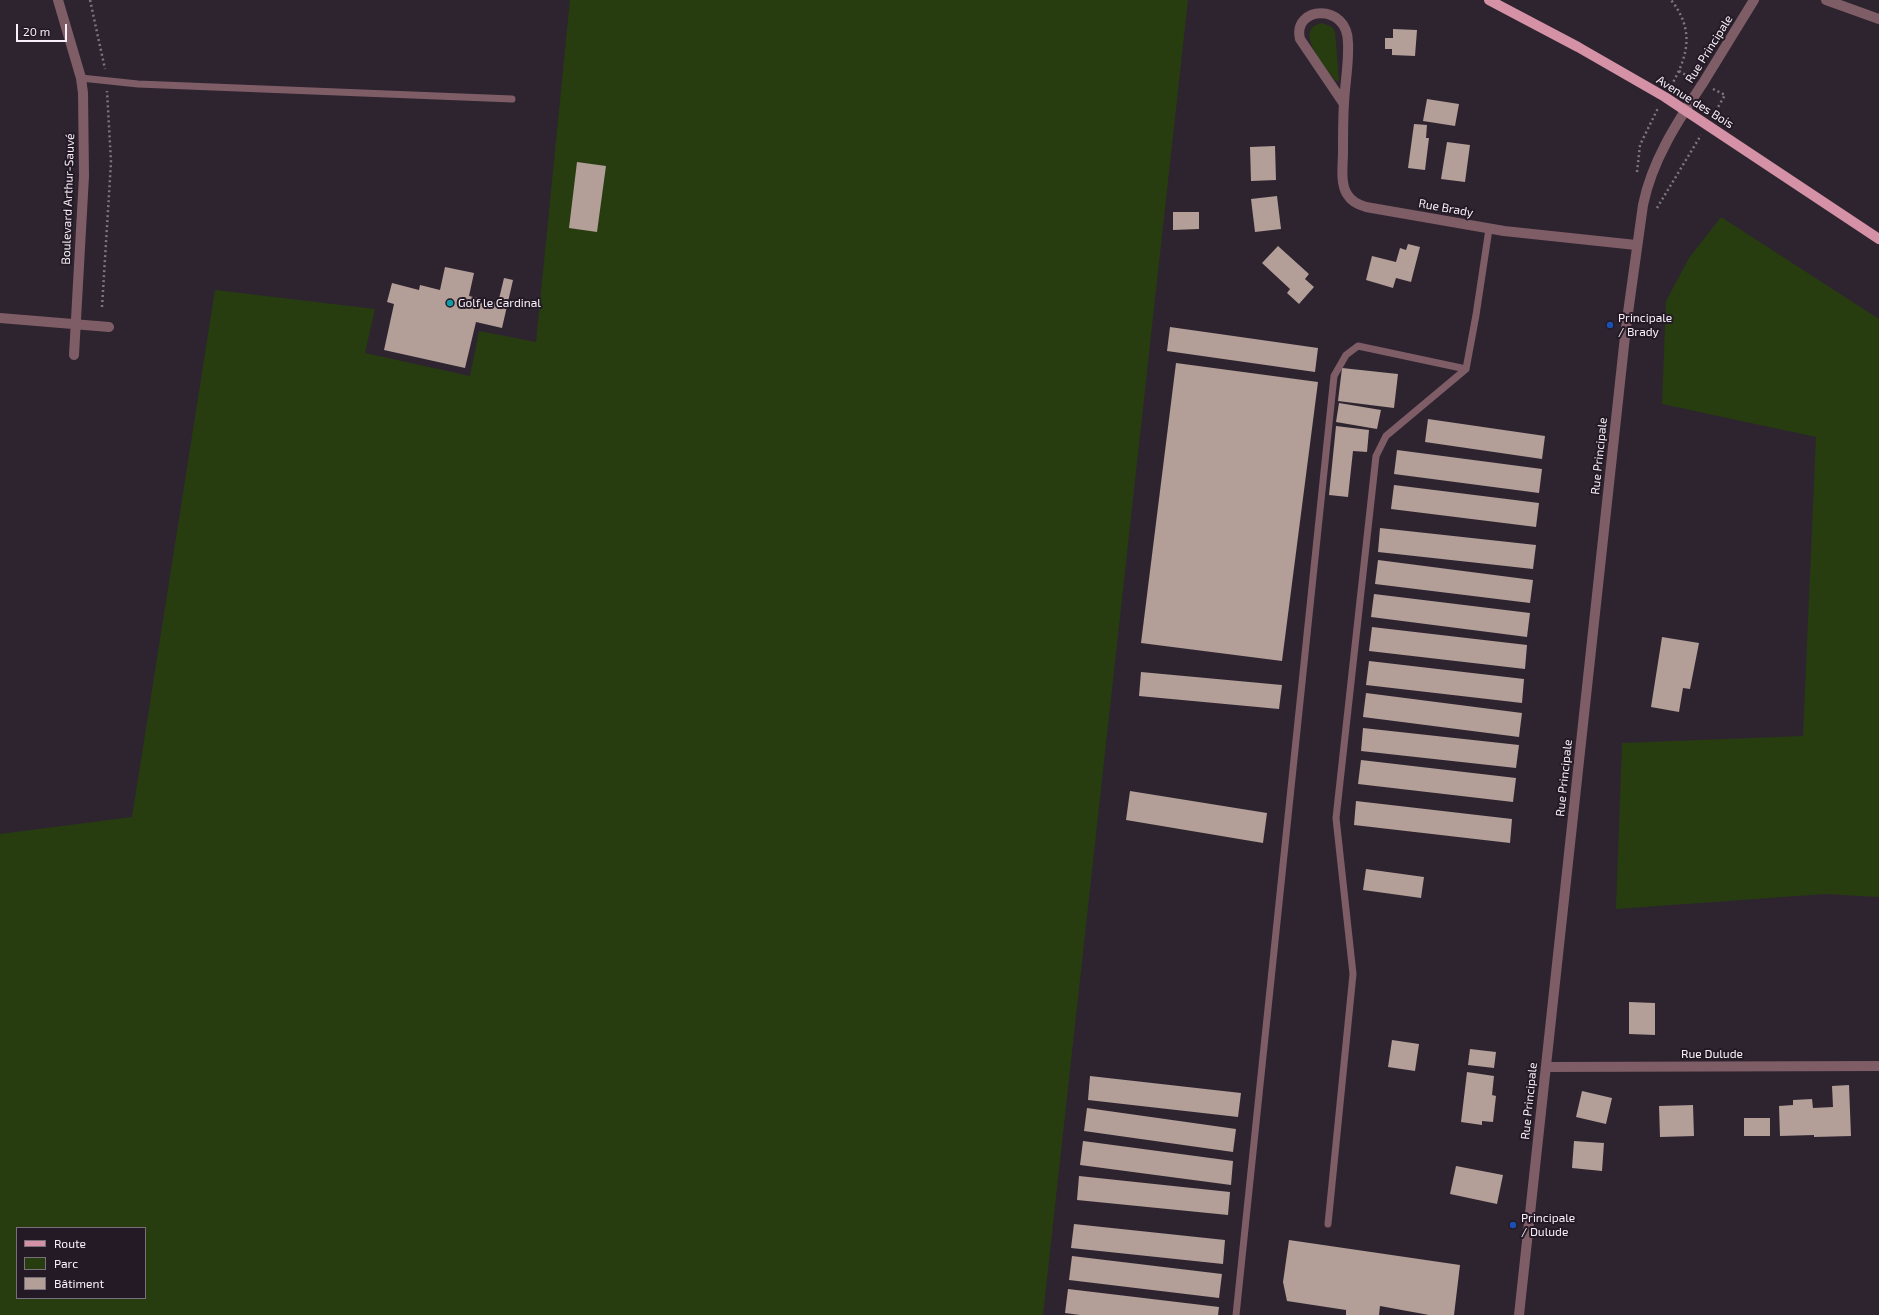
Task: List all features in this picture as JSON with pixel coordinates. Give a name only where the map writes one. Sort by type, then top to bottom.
[{"type":"main road","name":"Avenue des Bois","points":[[1489,0],[1572,43],[1665,97],[1879,239]]},
{"type":"street","name":"Boulevard Arthur-Sauvé","points":[[58,0],[81,78],[83,93],[84,176],[74,355]]},
{"type":"street","name":"Rue Principale","points":[[1519,1315],[1636,245],[1645,194],[1650,177],[1659,158],[1685,110],[1754,0]]},
{"type":"street","points":[[1826,0],[1879,19]]},
{"type":"street","name":"Rue Brady","points":[[1344,104],[1300,39],[1298,33],[1302,23],[1310,15],[1315,13],[1327,12],[1332,14],[1346,28],[1348,41],[1344,104],[1344,186],[1346,193],[1354,201],[1366,207],[1488,229],[1636,245]]},
{"type":"street","points":[[0,318],[108,327]]},
{"type":"street","name":"Rue Dulude","points":[[1546,1067],[1879,1066]]},
{"type":"lane","points":[[81,78],[138,84],[512,99]]},
{"type":"lane","points":[[1328,1224],[1352,974],[1336,818],[1376,456],[1386,436],[1466,369],[1476,315],[1488,229]]},
{"type":"lane","points":[[1236,1315],[1334,376],[1346,355],[1358,346],[1466,369]]},
{"type":"path","points":[[90,0],[103,59]]},
{"type":"path","points":[[1671,0],[1680,13],[1686,32],[1686,47],[1680,71]]},
{"type":"path","points":[[1655,211],[1725,95]]},
{"type":"path","points":[[1645,132],[1665,97]]},
{"type":"path","points":[[102,307],[111,162],[108,99]]},
{"type":"green space","name":"Golf le Cardinal","points":[[570,0],[1188,0],[1043,1315],[0,1315],[0,834],[132,817],[215,290],[375,309],[365,353],[470,376],[479,331],[536,342]]},
{"type":"green space","points":[[1322,23],[1332,27],[1335,32],[1339,81],[1336,81],[1319,59],[1310,41],[1310,33],[1313,27]]},
{"type":"green space","points":[[1721,217],[1879,319],[1879,897],[1825,894],[1616,909],[1622,743],[1803,736],[1816,437],[1662,404],[1666,301],[1689,258]]},
{"type":"building","points":[[1393,29],[1417,30],[1415,56],[1392,55],[1392,49],[1385,49],[1385,38],[1393,38]]},
{"type":"building","points":[[1427,99],[1459,104],[1455,126],[1423,121]]},
{"type":"building","points":[[1414,124],[1427,125],[1426,138],[1429,138],[1425,170],[1408,168]]},
{"type":"building","points":[[1447,142],[1470,145],[1465,182],[1441,179]]},
{"type":"building","points":[[1275,146],[1276,180],[1251,181],[1250,147]]},
{"type":"building","points":[[577,162],[606,166],[597,232],[569,228]]},
{"type":"building","points":[[1277,196],[1281,229],[1255,232],[1251,199]]},
{"type":"building","points":[[1173,212],[1199,212],[1199,229],[1173,230]]},
{"type":"building","points":[[1408,244],[1420,247],[1411,282],[1396,278],[1393,288],[1366,280],[1372,256],[1396,262],[1400,248],[1406,250]]},
{"type":"building","points":[[1278,246],[1309,274],[1305,279],[1314,287],[1299,304],[1287,293],[1290,289],[1262,263]]},
{"type":"building","points":[[445,267],[474,273],[469,296],[498,303],[504,278],[513,280],[502,328],[476,322],[465,368],[384,350],[394,304],[387,302],[392,283],[419,290],[420,285],[440,290]]},
{"type":"building","points":[[1170,327],[1318,348],[1315,372],[1167,351]]},
{"type":"building","points":[[1176,363],[1318,382],[1282,661],[1141,643]]},
{"type":"building","points":[[1342,368],[1398,374],[1394,408],[1338,401]]},
{"type":"building","points":[[1339,403],[1381,410],[1377,429],[1336,422]]},
{"type":"building","points":[[1428,419],[1545,436],[1542,459],[1425,442]]},
{"type":"building","points":[[1336,426],[1369,430],[1367,452],[1353,451],[1348,497],[1329,495]]},
{"type":"building","points":[[1397,450],[1542,469],[1539,493],[1394,474]]},
{"type":"building","points":[[1394,485],[1539,503],[1536,527],[1391,509]]},
{"type":"building","points":[[1380,528],[1536,545],[1533,569],[1378,552]]},
{"type":"building","points":[[1378,560],[1533,580],[1530,603],[1375,584]]},
{"type":"building","points":[[1374,594],[1530,613],[1527,637],[1371,617]]},
{"type":"building","points":[[1372,627],[1527,645],[1525,669],[1369,651]]},
{"type":"building","points":[[1662,637],[1699,643],[1690,689],[1683,688],[1679,712],[1651,707]]},
{"type":"building","points":[[1369,661],[1524,679],[1522,703],[1366,685]]},
{"type":"building","points":[[1141,672],[1282,685],[1279,709],[1139,696]]},
{"type":"building","points":[[1366,693],[1522,713],[1519,737],[1363,717]]},
{"type":"building","points":[[1363,728],[1519,745],[1516,768],[1361,751]]},
{"type":"building","points":[[1361,760],[1516,778],[1513,802],[1358,784]]},
{"type":"building","points":[[1130,791],[1267,813],[1263,843],[1126,820]]},
{"type":"building","points":[[1356,801],[1512,819],[1510,843],[1354,825]]},
{"type":"building","points":[[1366,869],[1424,877],[1421,898],[1363,890]]},
{"type":"building","points":[[1629,1002],[1655,1003],[1655,1035],[1629,1034]]},
{"type":"building","points":[[1392,1040],[1419,1044],[1415,1071],[1388,1067]]},
{"type":"building","points":[[1470,1049],[1496,1052],[1494,1068],[1468,1065]]},
{"type":"building","points":[[1467,1072],[1494,1076],[1492,1095],[1496,1096],[1493,1122],[1482,1121],[1482,1125],[1461,1122]]},
{"type":"building","points":[[1090,1076],[1241,1093],[1238,1117],[1088,1100]]},
{"type":"building","points":[[1849,1085],[1851,1136],[1780,1136],[1779,1106],[1793,1105],[1793,1100],[1812,1099],[1813,1108],[1833,1107],[1832,1086]]},
{"type":"building","points":[[1582,1091],[1612,1098],[1606,1124],[1576,1117]]},
{"type":"building","points":[[1693,1105],[1694,1136],[1660,1137],[1659,1106]]},
{"type":"building","points":[[1087,1108],[1236,1129],[1233,1152],[1084,1131]]},
{"type":"building","points":[[1744,1118],[1770,1118],[1770,1136],[1744,1136]]},
{"type":"building","points":[[1083,1141],[1233,1161],[1231,1185],[1080,1165]]},
{"type":"building","points":[[1574,1141],[1604,1143],[1602,1171],[1572,1168]]},
{"type":"building","points":[[1456,1166],[1503,1175],[1497,1204],[1450,1194]]},
{"type":"building","points":[[1079,1176],[1230,1192],[1228,1215],[1077,1200]]},
{"type":"building","points":[[1074,1224],[1225,1240],[1223,1264],[1071,1248]]},
{"type":"building","points":[[1289,1240],[1460,1265],[1454,1315],[1429,1315],[1380,1306],[1379,1315],[1346,1315],[1346,1310],[1287,1301],[1283,1282]]},
{"type":"building","points":[[1072,1256],[1222,1274],[1219,1298],[1069,1280]]},
{"type":"building","points":[[1068,1289],[1219,1307],[1218,1315],[1080,1315],[1065,1313]]},
{"type":"place","name":"Golf le Cardinal","points":[[450,303]]},
{"type":"place","name":"Principale / Brady","points":[[1610,325]]},
{"type":"place","name":"Principale / Dulude","points":[[1513,1225]]}]
